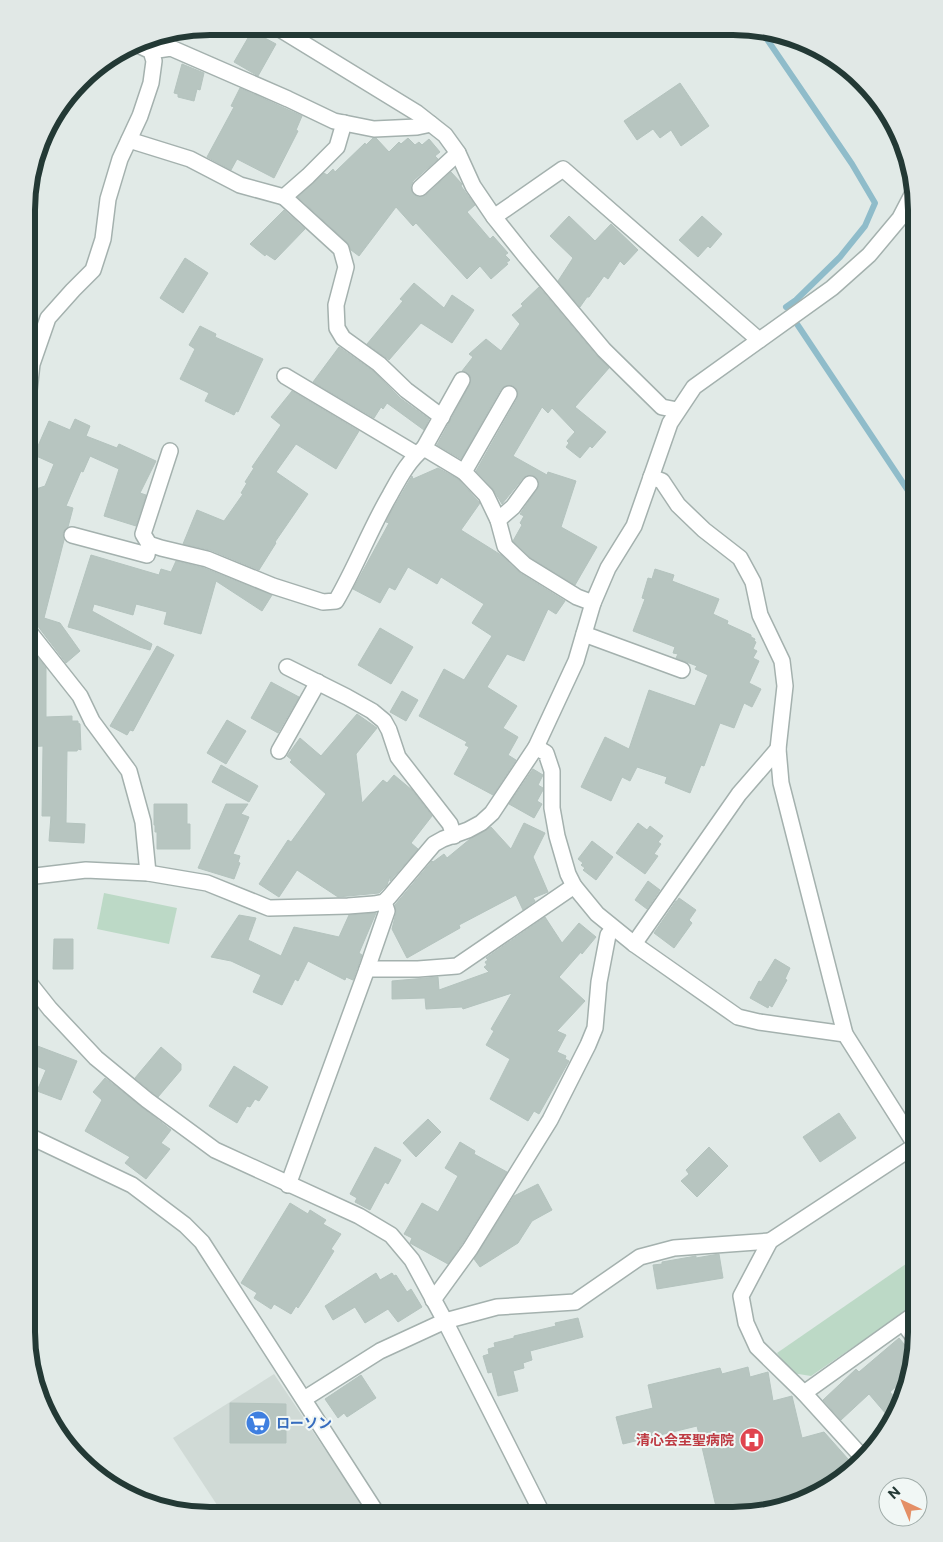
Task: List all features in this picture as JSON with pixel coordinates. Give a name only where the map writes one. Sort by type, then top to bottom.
[{"type":"street","points":[[290,35],[417,114],[445,135],[458,153],[472,186],[494,217],[604,350],[662,406],[678,410]]},
{"type":"street","points":[[144,48],[151,50],[171,48],[288,99],[334,122],[374,129],[417,127],[431,124]]},
{"type":"street","points":[[35,355],[48,318],[93,270],[103,239],[108,198],[120,159],[140,116],[150,83],[154,61],[151,50]]},
{"type":"street","points":[[284,198],[337,147],[344,123]]},
{"type":"street","points":[[129,140],[190,159],[240,185],[284,198],[341,249],[346,267],[336,305],[337,328],[342,338],[379,364],[406,390],[442,417]]},
{"type":"street","points":[[420,188],[458,153]]},
{"type":"street","points":[[494,217],[564,168],[759,340]]},
{"type":"street","points":[[35,876],[86,870],[148,873],[208,883],[269,908],[348,906],[384,902],[434,844],[481,824],[492,814],[536,747],[576,661],[593,603],[608,568],[634,526],[670,423],[694,387],[832,288],[869,255],[900,218],[908,204]]},
{"type":"street","points":[[285,376],[420,451],[464,472],[486,495],[498,520],[505,546],[525,565],[577,597],[593,603]]},
{"type":"street","points":[[170,451],[143,534],[149,544],[207,560],[274,586],[323,602],[336,601],[405,467],[420,451],[442,417],[462,380]]},
{"type":"street","points":[[464,472],[509,394]]},
{"type":"street","points":[[651,477],[662,481],[678,505],[704,530],[740,558],[753,582],[760,615],[782,661],[785,686],[778,749],[781,783],[845,1034],[908,1133]]},
{"type":"street","points":[[498,520],[513,507],[530,484]]},
{"type":"street","points":[[72,535],[147,555],[149,544]]},
{"type":"street","points":[[584,634],[682,670]]},
{"type":"street","points":[[35,639],[80,696],[92,721],[129,771],[143,822],[148,873]]},
{"type":"street","points":[[287,667],[372,710],[384,721],[398,757],[450,824],[454,836]]},
{"type":"street","points":[[279,751],[318,682]]},
{"type":"street","points":[[536,747],[546,753],[552,771],[552,808],[557,836],[568,874],[574,886],[597,914],[634,944],[738,1017],[759,1022],[845,1034]]},
{"type":"street","points":[[634,944],[739,794],[778,749]]},
{"type":"street","points":[[367,969],[418,969],[457,966],[574,886]]},
{"type":"street","points":[[288,1185],[387,911],[384,902]]},
{"type":"street","points":[[433,1300],[470,1249],[550,1120],[588,1045],[595,1028],[599,982],[608,935],[614,929]]},
{"type":"street","points":[[35,990],[96,1058],[147,1100],[215,1150],[359,1216],[391,1235],[412,1260],[539,1507]]},
{"type":"street","points":[[35,1139],[132,1185],[185,1225],[202,1242],[373,1507]]},
{"type":"street","points":[[304,1399],[380,1351],[444,1321],[497,1307],[576,1302],[640,1257],[666,1250],[770,1241],[908,1151]]},
{"type":"street","points":[[770,1241],[741,1296],[746,1323],[757,1347],[804,1393],[859,1454]]},
{"type":"street","points":[[804,1393],[908,1319]]},
{"type":"street","points":[[902,1323],[908,1330]]},
{"type":"shaded area","points":[[274,1374],[364,1507],[218,1507],[173,1438]]},
{"type":"green space","points":[[104,893],[177,908],[169,944],[97,929]]},
{"type":"green space","points":[[908,1263],[908,1309],[811,1376],[792,1373],[777,1353]]},
{"type":"building","points":[[250,35],[259,35],[276,44],[258,76],[234,62]]},
{"type":"building","points":[[182,64],[204,73],[200,90],[197,89],[194,101],[178,97],[178,94],[174,93]]},
{"type":"building","points":[[680,83],[709,126],[681,146],[671,130],[660,138],[653,129],[637,140],[624,121]]},
{"type":"building","points":[[240,88],[302,116],[296,130],[298,131],[274,178],[237,159],[231,170],[207,157],[234,107],[231,106]]},
{"type":"building","points":[[373,138],[376,138],[389,152],[399,142],[401,144],[408,138],[415,145],[419,142],[422,145],[429,139],[440,152],[435,156],[438,159],[413,181],[411,186],[413,194],[418,197],[426,195],[451,172],[462,184],[461,186],[475,205],[467,212],[490,239],[493,236],[508,253],[505,255],[510,260],[506,263],[508,264],[491,279],[480,266],[467,279],[416,223],[413,226],[396,207],[359,256],[351,250],[347,242],[298,197],[324,173],[327,175],[333,169],[335,172],[365,143],[366,145]]},
{"type":"building","points":[[284,210],[305,229],[275,260],[266,254],[265,256],[250,244]]},
{"type":"building","points":[[569,216],[595,241],[611,224],[638,250],[624,265],[620,261],[608,279],[604,276],[580,307],[558,281],[573,258],[550,236]]},
{"type":"building","points":[[702,216],[722,234],[710,248],[708,246],[698,257],[679,240]]},
{"type":"building","points":[[185,258],[208,273],[183,313],[160,298]]},
{"type":"building","points":[[414,283],[444,308],[452,295],[474,310],[452,343],[421,323],[389,360],[367,344],[403,301],[400,299]]},
{"type":"building","points":[[539,287],[609,368],[575,407],[606,432],[592,448],[590,446],[580,458],[566,447],[569,443],[567,441],[575,432],[552,408],[548,413],[542,407],[513,456],[547,475],[548,472],[576,481],[561,527],[597,547],[575,585],[531,558],[513,541],[522,525],[520,523],[524,516],[520,514],[539,486],[536,477],[531,475],[523,478],[502,504],[493,489],[476,471],[517,399],[517,389],[509,385],[501,389],[461,459],[437,445],[470,384],[470,375],[462,371],[473,357],[469,354],[486,339],[501,351],[520,324],[512,315],[523,306],[521,304]]},
{"type":"building","points":[[200,326],[216,334],[215,337],[263,359],[238,412],[236,411],[234,415],[205,401],[209,393],[180,379],[195,349],[189,345]]},
{"type":"building","points":[[339,347],[373,371],[400,398],[429,419],[424,430],[387,403],[383,409],[381,407],[374,418],[313,382]]},
{"type":"building","points":[[292,391],[359,431],[336,469],[296,444],[276,472],[308,494],[275,542],[259,570],[210,550],[183,544],[197,510],[224,521],[243,494],[241,493],[247,483],[245,482],[254,468],[252,467],[281,425],[271,417]]},
{"type":"building","points":[[75,419],[90,426],[86,436],[117,448],[119,444],[156,461],[140,493],[146,495],[136,526],[104,516],[119,469],[90,456],[83,472],[81,471],[66,506],[73,508],[68,527],[63,533],[64,540],[44,618],[60,623],[80,651],[66,663],[35,622],[35,489],[45,486],[54,464],[35,455],[35,453],[49,421],[70,430]]},
{"type":"building","points":[[438,468],[458,479],[480,503],[461,530],[501,555],[520,573],[565,601],[556,614],[548,609],[524,661],[507,654],[487,687],[517,706],[503,728],[518,737],[508,755],[516,760],[493,795],[454,774],[469,747],[465,745],[467,742],[419,716],[444,669],[464,680],[492,636],[472,623],[484,604],[441,577],[437,584],[408,567],[395,590],[389,587],[380,603],[353,589],[389,523],[386,522],[391,512],[412,476],[413,479]]},
{"type":"building","points":[[91,555],[159,575],[161,569],[171,572],[176,561],[204,568],[272,595],[262,611],[216,581],[201,634],[164,624],[167,612],[136,604],[133,615],[94,604],[92,611],[152,644],[150,650],[68,627]]},
{"type":"building","points":[[655,569],[674,575],[672,581],[719,599],[713,614],[728,621],[727,624],[751,635],[755,639],[754,641],[756,642],[753,649],[757,651],[753,658],[759,661],[749,683],[761,689],[752,707],[744,703],[734,728],[720,723],[704,766],[701,765],[690,793],[665,783],[667,777],[637,767],[630,781],[622,777],[611,801],[581,787],[605,737],[629,749],[649,690],[695,706],[708,675],[695,669],[697,666],[676,658],[678,654],[673,653],[675,647],[633,631],[645,599],[642,598],[648,578],[652,579]]},
{"type":"building","points":[[380,628],[413,647],[391,684],[358,665]]},
{"type":"building","points":[[157,646],[174,655],[133,731],[130,730],[127,735],[110,726]]},
{"type":"building","points":[[35,655],[46,668],[46,717],[72,716],[72,721],[78,721],[80,724],[81,750],[67,751],[66,823],[85,824],[84,843],[49,841],[51,816],[42,816],[43,746],[35,746]]},
{"type":"building","points":[[271,682],[299,697],[278,733],[251,718]]},
{"type":"building","points":[[402,691],[418,700],[406,721],[390,712]]},
{"type":"building","points":[[357,714],[377,728],[356,754],[362,803],[383,780],[387,783],[394,775],[412,790],[432,816],[411,843],[418,849],[390,881],[390,876],[387,885],[379,893],[338,897],[297,870],[279,897],[259,884],[288,840],[291,842],[326,794],[290,762],[292,760],[287,756],[300,738],[321,756]]},
{"type":"building","points":[[227,720],[246,731],[226,764],[207,753]]},
{"type":"building","points":[[221,765],[258,786],[249,802],[212,782]]},
{"type":"building","points":[[533,769],[543,775],[538,785],[543,790],[537,801],[542,804],[534,818],[509,804]]},
{"type":"building","points":[[154,804],[187,804],[187,824],[190,824],[190,849],[157,849]]},
{"type":"building","points":[[226,804],[248,804],[241,814],[249,817],[233,854],[240,856],[238,862],[240,863],[234,879],[198,868]]},
{"type":"building","points":[[524,823],[545,833],[533,857],[548,892],[533,898],[535,901],[523,910],[516,895],[459,925],[460,928],[407,958],[392,929],[396,913],[395,905],[432,861],[444,854],[447,858],[470,839],[491,827],[511,849]]},
{"type":"building","points":[[638,823],[647,830],[650,826],[663,836],[658,842],[661,844],[654,854],[658,856],[645,874],[616,853]]},
{"type":"building","points":[[592,841],[613,857],[596,880],[583,870],[585,868],[581,865],[583,863],[578,859]]},
{"type":"building","points":[[648,881],[660,890],[647,909],[635,900]]},
{"type":"building","points":[[679,898],[696,910],[689,920],[692,923],[674,948],[654,933]]},
{"type":"building","points":[[376,913],[359,953],[362,955],[353,980],[346,977],[345,980],[308,961],[298,981],[295,979],[282,1005],[253,992],[261,975],[231,961],[211,957],[239,915],[256,918],[248,940],[281,956],[294,927],[339,937],[349,915]]},
{"type":"building","points":[[545,917],[562,943],[579,923],[596,937],[559,977],[585,1001],[557,1031],[566,1035],[557,1052],[566,1056],[565,1059],[569,1061],[539,1114],[534,1111],[528,1121],[490,1099],[510,1059],[486,1045],[494,1031],[491,1029],[512,993],[463,1009],[462,1007],[426,1009],[425,998],[392,999],[392,981],[438,977],[439,990],[489,972],[484,967],[487,965],[485,962],[488,960],[486,958]]},
{"type":"building","points":[[54,939],[73,939],[73,969],[53,969]]},
{"type":"building","points":[[775,959],[790,968],[785,979],[787,980],[772,1007],[769,1005],[768,1008],[750,998],[759,981],[761,982]]},
{"type":"building","points":[[35,1045],[77,1061],[61,1100],[37,1091],[46,1070],[35,1065]]},
{"type":"building","points":[[161,1047],[181,1064],[181,1070],[158,1097],[135,1078]]},
{"type":"building","points":[[234,1066],[268,1087],[259,1101],[255,1099],[250,1107],[247,1106],[237,1123],[209,1106]]},
{"type":"building","points":[[105,1078],[171,1130],[161,1143],[170,1149],[146,1179],[125,1163],[130,1157],[85,1131],[102,1100],[93,1092]]},
{"type":"building","points":[[839,1113],[856,1138],[820,1162],[803,1137]]},
{"type":"building","points":[[428,1119],[441,1132],[416,1157],[403,1143]]},
{"type":"building","points":[[460,1142],[475,1151],[474,1154],[507,1172],[448,1264],[410,1243],[412,1238],[404,1234],[422,1203],[438,1212],[458,1176],[445,1168]]},
{"type":"building","points":[[375,1147],[401,1160],[388,1184],[385,1182],[370,1210],[355,1202],[357,1198],[350,1194]]},
{"type":"building","points":[[709,1147],[728,1166],[697,1197],[681,1181],[689,1174],[686,1170]]},
{"type":"building","points":[[538,1184],[552,1210],[532,1221],[518,1243],[480,1267],[474,1259],[514,1196]]},
{"type":"building","points":[[290,1203],[308,1214],[310,1210],[326,1220],[323,1224],[341,1234],[331,1249],[334,1251],[308,1293],[298,1308],[296,1306],[291,1314],[274,1304],[271,1309],[254,1298],[257,1293],[241,1283]]},
{"type":"building","points":[[719,1254],[723,1278],[657,1289],[653,1265],[696,1256],[696,1258]]},
{"type":"building","points":[[376,1273],[380,1280],[392,1273],[394,1276],[396,1275],[407,1292],[411,1289],[422,1307],[398,1322],[388,1309],[365,1323],[355,1307],[333,1320],[325,1306]]},
{"type":"building","points":[[578,1318],[583,1337],[530,1351],[532,1360],[523,1363],[524,1368],[513,1371],[518,1391],[498,1396],[492,1372],[488,1373],[483,1356],[489,1354],[488,1349],[495,1347],[494,1343],[556,1326],[555,1323]]},
{"type":"building","points":[[899,1338],[907,1348],[901,1382],[890,1392],[895,1398],[887,1415],[869,1394],[841,1420],[823,1400],[856,1369],[859,1372]]},
{"type":"building","name":"清心会至聖病院","points":[[748,1367],[750,1377],[768,1372],[773,1401],[792,1396],[802,1438],[824,1432],[849,1463],[821,1484],[790,1498],[756,1506],[716,1507],[697,1426],[623,1444],[616,1417],[653,1408],[648,1385],[720,1368],[722,1374]]},
{"type":"building","points":[[361,1375],[376,1398],[347,1417],[344,1413],[338,1418],[325,1399]]},
{"type":"building","points":[[230,1403],[286,1404],[286,1443],[230,1443]]},
{"type":"waterway","points":[[766,38],[852,164],[875,203],[865,226],[840,257],[796,300],[786,307]]},
{"type":"waterway","points":[[797,324],[908,490]]},
{"type":"place","name":"ローソン","points":[[258,1423]]},
{"type":"place","name":"清心会至聖病院","points":[[752,1440]]}]
